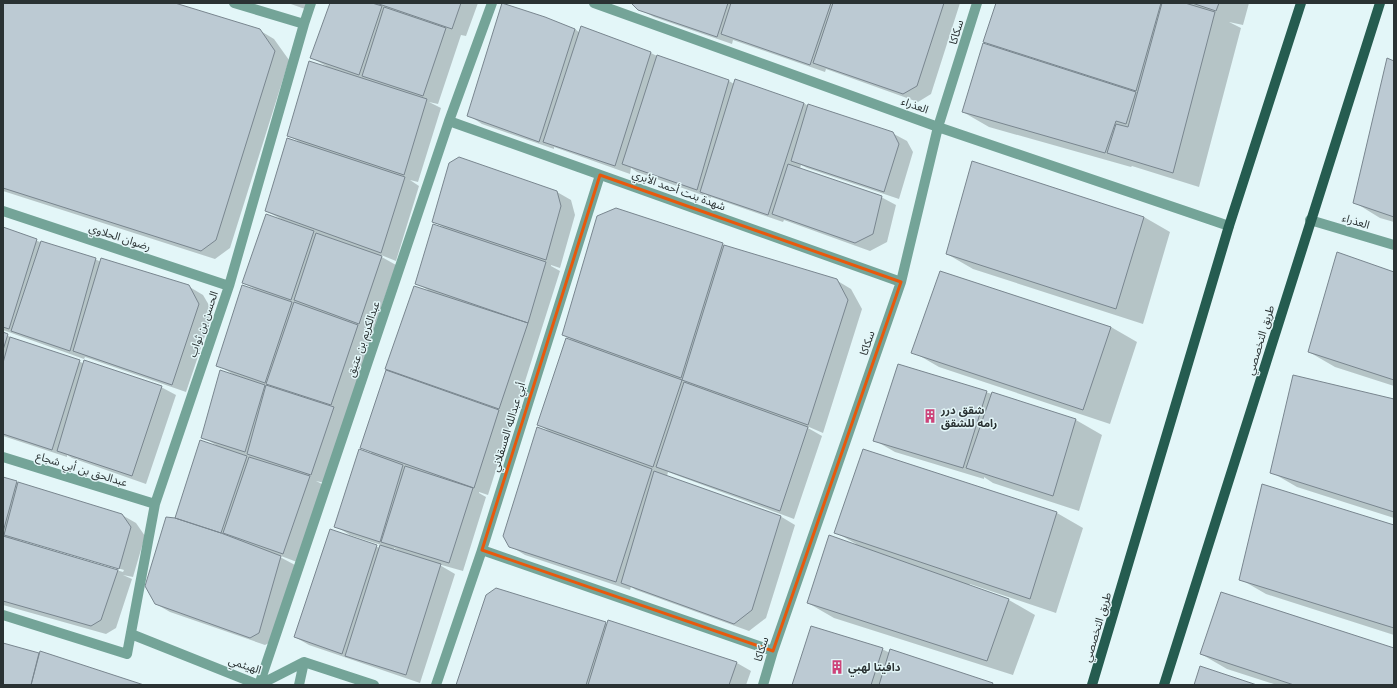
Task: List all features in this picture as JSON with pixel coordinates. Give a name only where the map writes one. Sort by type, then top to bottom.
[{"type":"main road","name":"طريق التخصصي","points":[[1092,685],[1229,226],[1301,3]]},
{"type":"main road","name":"طريق التخصصي","points":[[1164,685],[1310,220],[1380,3]]},
{"type":"street","points":[[234,3],[304,24]]},
{"type":"street","name":"الحسن بن ثواب","points":[[3,615],[127,654],[155,504],[229,286],[311,3]]},
{"type":"street","name":"عبدالكريم بن عتيق","points":[[259,685],[448,121],[492,3]]},
{"type":"street","name":"العذراء","points":[[595,3],[938,127],[1229,226]]},
{"type":"street","name":"سكاكا","points":[[763,685],[773,651],[901,282],[938,127],[977,3]]},
{"type":"street","name":"شهدة بنت أحمد الأبري","points":[[448,121],[901,282]]},
{"type":"street","name":"أبي عبدالله العسقلاني","points":[[436,685],[482,550],[600,175]]},
{"type":"street","name":"رضوان الحلاوي","points":[[3,211],[229,286]]},
{"type":"street","name":"العذراء","points":[[1310,220],[1394,245]]},
{"type":"street","name":"عبدالحق بن أبي شجاع","points":[[3,456],[155,504]]},
{"type":"street","points":[[482,550],[773,651]]},
{"type":"street","name":"الهيثمي","points":[[131,634],[259,685],[304,662]]},
{"type":"street","points":[[299,685],[304,662],[374,685]]},
{"type":"highlighted area","points":[[600,175],[901,282],[773,651],[482,550]]},
{"type":"building","points":[[3,3],[175,3],[260,29],[275,51],[216,240],[201,251],[3,188]]},
{"type":"building","points":[[330,3],[372,3],[382,6],[359,75],[310,58]]},
{"type":"building","points":[[376,3],[461,3],[452,29]]},
{"type":"building","points":[[502,3],[545,17],[575,29],[539,142],[467,116]]},
{"type":"building","points":[[631,3],[728,3],[717,37],[638,10]]},
{"type":"building","points":[[731,3],[831,3],[810,65],[721,34]]},
{"type":"building","points":[[833,3],[944,3],[917,86],[903,94],[813,63]]},
{"type":"building","points":[[996,3],[1161,3],[1136,91],[983,42]]},
{"type":"building","points":[[1162,3],[1185,3],[1215,12],[1173,173],[1107,153],[1116,124],[1128,127]]},
{"type":"building","points":[[1192,3],[1219,3],[1216,11]]},
{"type":"building","points":[[384,7],[446,28],[423,96],[362,76]]},
{"type":"building","points":[[581,26],[651,52],[615,166],[543,142]]},
{"type":"building","points":[[983,43],[1136,92],[1126,124],[1116,121],[1105,153],[962,112]]},
{"type":"building","points":[[657,55],[729,80],[697,190],[622,164]]},
{"type":"building","points":[[1387,58],[1394,61],[1394,217],[1353,203]]},
{"type":"building","points":[[309,61],[427,99],[404,175],[287,136]]},
{"type":"building","points":[[735,79],[804,103],[768,215],[700,192]]},
{"type":"building","points":[[808,104],[893,132],[899,144],[884,192],[791,161]]},
{"type":"building","points":[[287,138],[405,177],[381,253],[265,211]]},
{"type":"building","points":[[459,157],[557,191],[561,206],[546,260],[432,222],[449,163]]},
{"type":"building","points":[[972,161],[1144,217],[1116,309],[946,254]]},
{"type":"building","points":[[788,164],[882,196],[873,234],[855,243],[772,214]]},
{"type":"building","points":[[616,208],[723,243],[681,378],[562,335],[597,216]]},
{"type":"building","points":[[266,214],[314,231],[291,300],[242,283]]},
{"type":"building","points":[[433,224],[546,262],[528,323],[415,284]]},
{"type":"building","points":[[3,227],[37,239],[9,329],[3,327]]},
{"type":"building","points":[[316,233],[382,256],[359,324],[294,300]]},
{"type":"building","points":[[41,241],[96,258],[70,351],[11,331]]},
{"type":"building","points":[[724,245],[837,279],[848,300],[808,425],[682,380]]},
{"type":"building","points":[[1337,252],[1394,272],[1394,380],[1308,352]]},
{"type":"building","points":[[101,258],[189,285],[199,304],[172,385],[73,351]]},
{"type":"building","points":[[940,271],[1111,327],[1083,410],[911,353]]},
{"type":"building","points":[[242,285],[292,302],[265,383],[216,366]]},
{"type":"building","points":[[414,286],[528,323],[499,409],[385,369]]},
{"type":"building","points":[[294,302],[358,325],[331,405],[266,384]]},
{"type":"building","points":[[3,332],[8,334],[3,350]]},
{"type":"building","points":[[10,337],[80,360],[52,450],[3,434],[3,363]]},
{"type":"building","points":[[566,338],[682,380],[653,467],[537,425]]},
{"type":"building","points":[[84,360],[162,386],[132,476],[57,451]]},
{"type":"building","name":"شقق درر رامه للشقق","points":[[898,364],[987,391],[963,468],[873,441]]},
{"type":"building","points":[[220,370],[265,385],[245,452],[201,438]]},
{"type":"building","points":[[386,370],[499,410],[474,488],[360,448]]},
{"type":"building","points":[[1293,375],[1394,399],[1394,512],[1270,473]]},
{"type":"building","points":[[684,382],[808,427],[780,511],[656,467]]},
{"type":"building","points":[[266,385],[334,407],[311,475],[247,454]]},
{"type":"building","points":[[992,392],[1076,419],[1053,496],[966,468]]},
{"type":"building","points":[[537,427],[652,469],[616,582],[509,547],[503,536]]},
{"type":"building","points":[[200,440],[247,456],[221,533],[175,518]]},
{"type":"building","points":[[359,449],[403,465],[380,542],[334,527]]},
{"type":"building","points":[[863,449],[1057,512],[1030,599],[834,533]]},
{"type":"building","points":[[249,457],[310,476],[283,554],[223,533]]},
{"type":"building","points":[[405,466],[473,488],[449,563],[381,542]]},
{"type":"building","points":[[654,471],[781,516],[752,610],[734,624],[621,583]]},
{"type":"building","points":[[3,477],[17,481],[3,532]]},
{"type":"building","points":[[18,482],[122,514],[131,527],[119,569],[4,535]]},
{"type":"building","points":[[1262,484],[1394,525],[1394,628],[1239,580]]},
{"type":"building","points":[[166,517],[175,518],[221,533],[281,556],[259,633],[250,638],[155,604],[145,586]]},
{"type":"building","points":[[330,529],[377,545],[342,654],[294,637]]},
{"type":"building","points":[[829,535],[1009,599],[987,661],[807,603]]},
{"type":"building","points":[[3,536],[118,570],[101,620],[91,626],[3,601]]},
{"type":"building","points":[[380,545],[441,564],[406,675],[345,656]]},
{"type":"building","points":[[496,588],[606,622],[586,685],[456,685],[486,595]]},
{"type":"building","points":[[1221,592],[1394,648],[1394,685],[1294,685],[1200,654]]},
{"type":"building","points":[[608,620],[737,662],[729,685],[588,685]]},
{"type":"building","name":"دافيتا لهبي","points":[[811,626],[883,648],[871,685],[792,685]]},
{"type":"building","points":[[3,643],[39,653],[31,685],[3,685]]},
{"type":"building","points":[[890,649],[993,683],[992,685],[879,685]]},
{"type":"building","points":[[40,651],[144,685],[31,685]]},
{"type":"building","points":[[1200,666],[1257,685],[1194,685]]},
{"type":"place","name":"شقق درر رامه للشقق","points":[[930,416]]},
{"type":"place","name":"دافيتا لهبي","points":[[837,667]]}]
